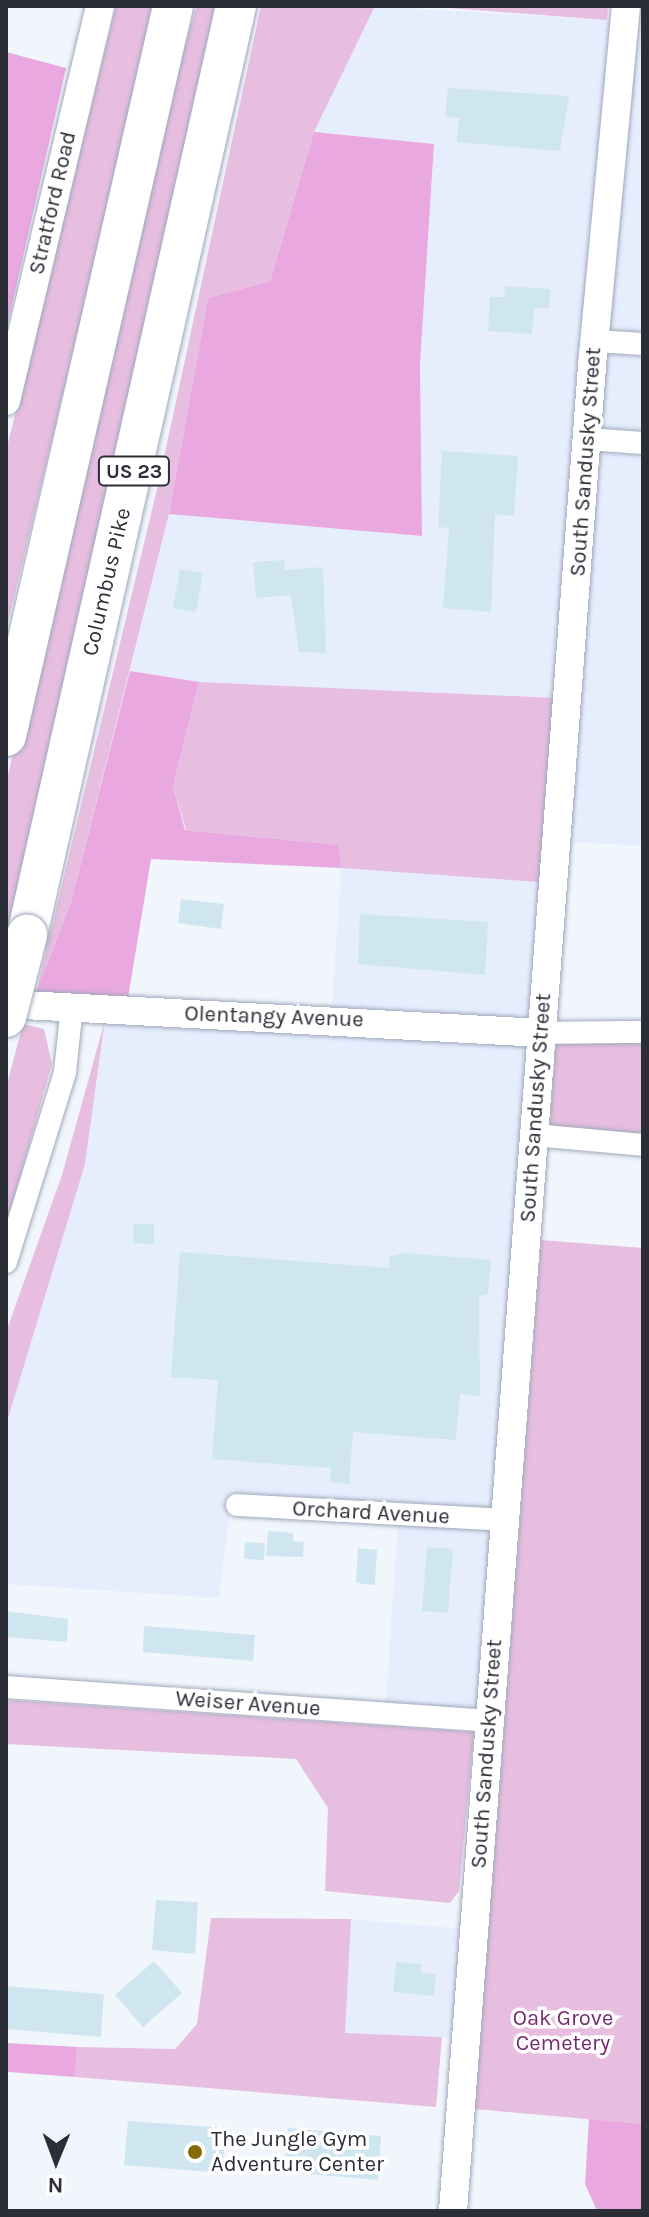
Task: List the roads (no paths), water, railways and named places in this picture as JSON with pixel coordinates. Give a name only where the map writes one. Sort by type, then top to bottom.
[{"type":"highway","name":"US 23","points":[[6,736],[173,6]]},
{"type":"highway","name":"Columbus Pike","points":[[6,1017],[236,6]]},
{"type":"street","name":"Stratford Road","points":[[6,401],[100,6]]},
{"type":"street","name":"South Sandusky Street","points":[[453,2211],[587,439],[631,20]]},
{"type":"street","points":[[595,341],[643,344]]},
{"type":"street","points":[[587,439],[643,443]]},
{"type":"street","name":"Olentangy Avenue","points":[[6,1004],[542,1033]]},
{"type":"street","points":[[6,1262],[65,1072],[72,1007]]},
{"type":"street","points":[[542,1033],[643,1032]]},
{"type":"street","points":[[534,1135],[643,1145]]},
{"type":"street","name":"Orchard Avenue","points":[[237,1505],[505,1520]]},
{"type":"street","name":"Weiser Avenue","points":[[6,1687],[490,1721]]},
{"type":"place","name":"The Jungle Gym Adventure Center","points":[[195,2152]]},
{"type":"park label","name":"Oak Grove Cemetery","points":[[563,2030]]}]
